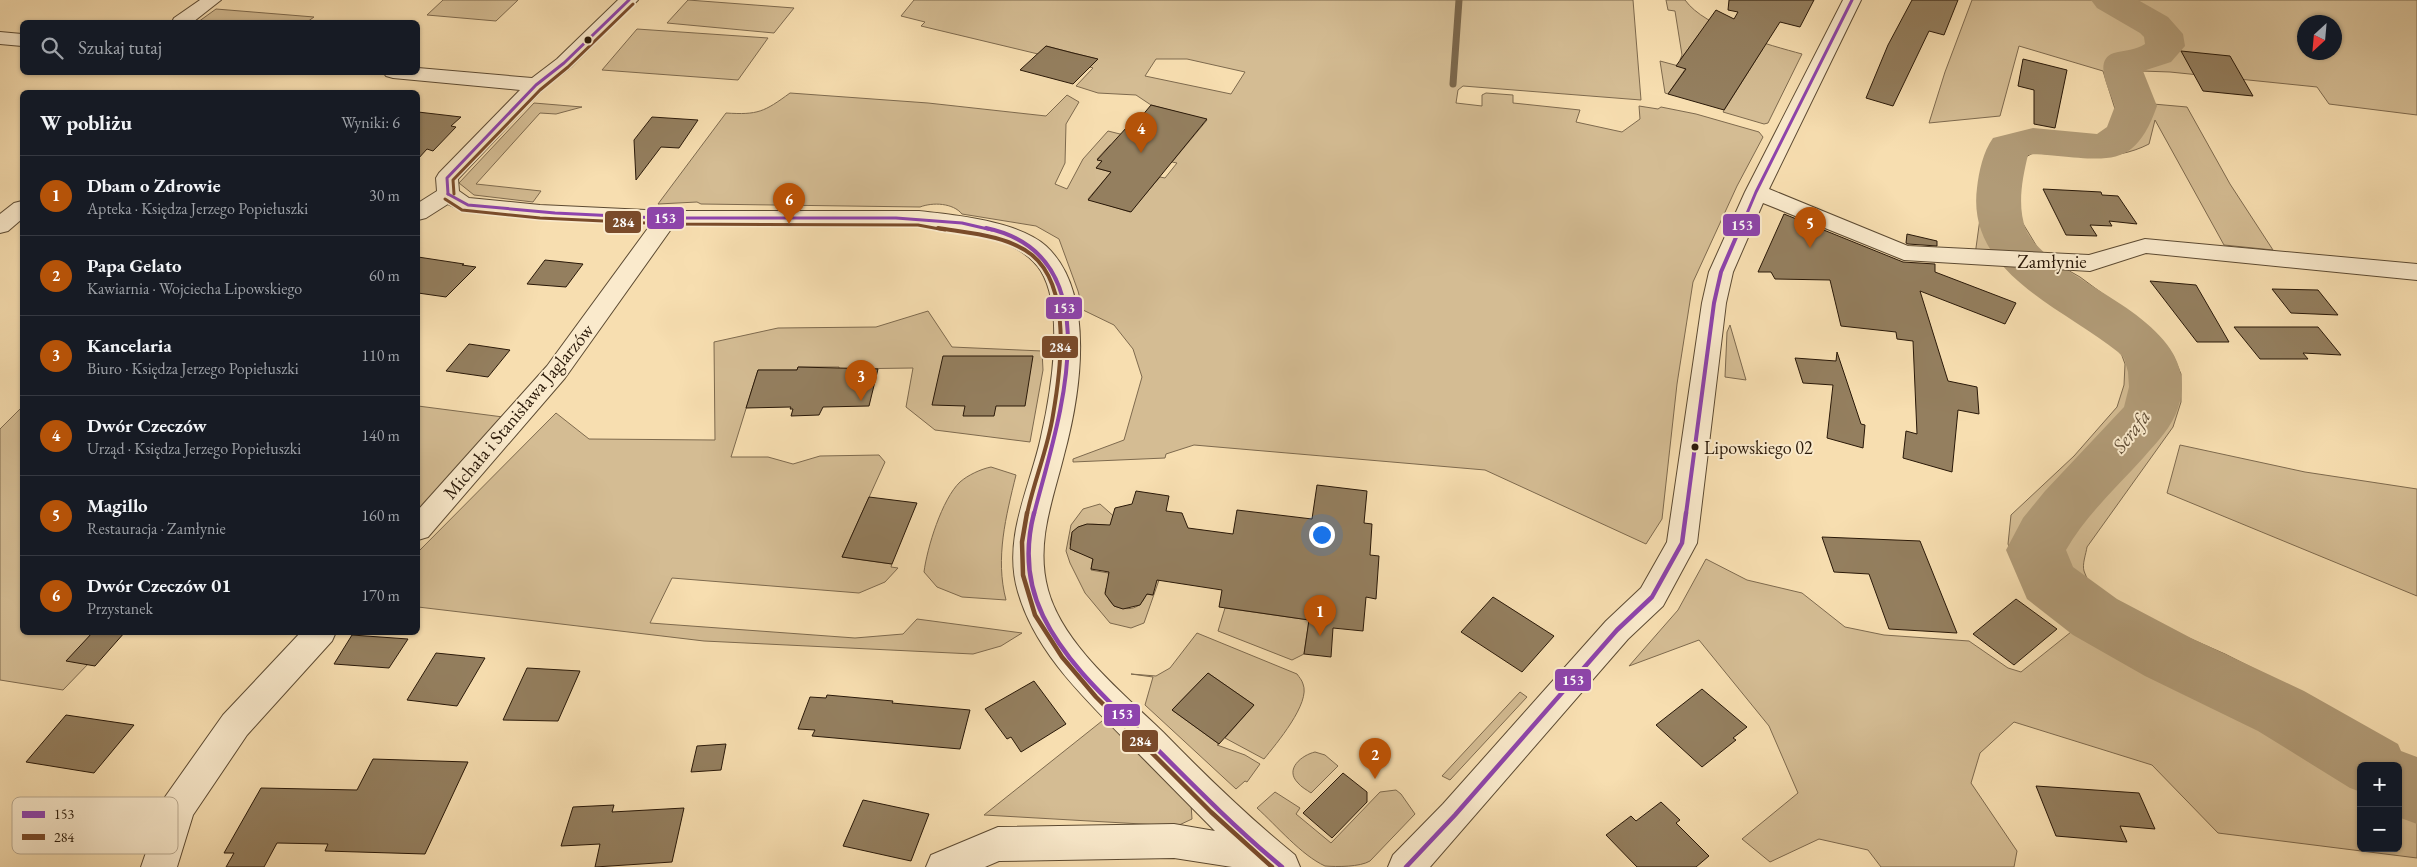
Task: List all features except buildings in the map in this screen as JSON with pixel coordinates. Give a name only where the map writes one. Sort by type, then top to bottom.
[{"type":"street","points":[[184,20],[212,0]]},
{"type":"street","points":[[448,194],[447,178],[536,85],[564,63],[629,0]]},
{"type":"street","points":[[1406,867],[1455,815],[1617,630],[1652,596],[1682,543],[1721,272],[1756,192],[1852,0]]},
{"type":"street","points":[[0,38],[20,40]]},
{"type":"street","points":[[420,74],[536,85]]},
{"type":"street","name":"Zamłynie","points":[[1756,192],[1904,254],[2090,263],[2145,246],[2417,272]]},
{"type":"street","points":[[420,212],[448,194]]},
{"type":"street","points":[[448,194],[463,204],[540,212],[667,218],[903,217],[934,220],[972,226],[1003,236],[1027,245],[1047,260],[1056,272],[1061,288],[1068,358],[1056,434],[1031,519],[1028,545],[1029,572],[1033,592],[1040,610],[1058,641],[1082,671],[1223,816],[1275,861]]},
{"type":"street","points":[[0,202],[20,204]]},
{"type":"street","points":[[0,226],[20,210]]},
{"type":"street","name":"Michała i Stanisława Jaglarzów","points":[[420,527],[556,372],[667,218]]},
{"type":"street","points":[[178,807],[235,725],[318,635]]},
{"type":"street","points":[[944,867],[998,844],[1174,841],[1275,861]]},
{"type":"street","points":[[159,867],[163,854]]},
{"type":"shaded area","points":[[443,0],[518,0],[496,21],[427,15]]},
{"type":"shaded area","points":[[688,0],[794,8],[774,33],[667,23]]},
{"type":"shaded area","points":[[914,0],[1633,0],[1641,100],[1463,86],[1458,90],[1456,103],[1482,106],[1482,95],[1486,93],[1513,95],[1513,103],[1580,110],[1576,122],[1622,132],[1640,119],[1639,106],[1658,109],[1661,107],[1696,114],[1759,132],[1763,137],[1737,186],[1693,282],[1677,384],[1662,519],[1646,544],[1485,470],[1194,445],[1166,454],[1165,458],[1073,462],[1073,459],[1124,440],[1142,377],[1133,349],[1114,325],[1083,310],[1059,239],[1036,226],[962,214],[958,210],[942,204],[920,207],[701,204],[697,202],[658,204],[726,113],[753,113],[760,111],[790,93],[928,103],[1046,116],[1067,95],[1079,102],[1066,124],[1065,163],[1055,184],[1067,189],[1083,159],[1108,131],[1124,135],[1114,146],[1110,145],[1097,159],[1102,161],[1096,168],[1111,172],[1088,199],[1130,212],[1160,177],[1165,178],[1177,163],[1172,162],[1207,120],[1151,105],[1136,95],[1098,93],[1076,86],[1093,68],[1090,67],[1097,59],[1046,46],[1038,54],[921,26],[925,22],[901,16]],"holes":[[[1156,59],[1187,59],[1245,72],[1231,94],[1145,76]]]},
{"type":"shaded area","points":[[1666,0],[1685,0],[1694,10],[1722,27],[1802,54],[1768,123],[1764,124],[1723,112],[1762,50],[1700,33],[1680,60],[1682,55],[1675,11],[1668,10]]},
{"type":"shaded area","points":[[1972,0],[2417,0],[2417,115],[2329,104],[2317,87],[2170,72],[2141,71],[2153,104],[2187,107],[2230,184],[2273,250],[2224,245],[2155,120],[2149,144],[2135,150],[2107,156],[2033,153],[2024,158],[2018,193],[2019,217],[2042,255],[1975,255],[1990,146],[2004,137],[2020,135],[2036,135],[2085,142],[2100,139],[2114,131],[2115,109],[2103,71],[2019,46],[2000,116],[1929,123],[1945,72]]},
{"type":"shaded area","points":[[216,9],[314,17],[310,20],[201,20]]},
{"type":"shaded area","points":[[637,29],[768,38],[738,80],[602,70]]},
{"type":"shaded area","points":[[1660,61],[1686,68],[1668,94],[1665,93]]},
{"type":"shaded area","points":[[534,103],[582,107],[556,114],[540,113],[476,184],[541,191],[533,202],[474,195],[459,183]]},
{"type":"shaded area","points":[[2010,267],[2053,267],[2066,269],[2080,277],[2148,327],[2173,355],[2181,374],[2181,402],[2173,427],[2087,547],[2084,562],[2086,577],[2099,592],[2121,608],[2225,654],[2310,697],[2417,763],[2417,858],[2369,852],[2402,852],[2402,762],[2357,762],[2357,850],[2218,833],[2152,765],[2014,722],[1980,753],[1971,783],[2017,851],[2014,867],[1881,867],[1868,850],[1819,839],[1770,862],[1742,839],[1798,793],[1769,726],[1699,640],[1629,666],[1678,610],[1706,559],[1747,580],[1802,593],[1845,627],[1884,635],[1969,641],[2008,668],[2021,672],[2071,632],[2060,610],[2020,573],[2008,544],[2011,515],[2074,456],[2117,407],[2124,385],[2125,364],[2121,353],[2110,340],[2039,294]]},
{"type":"shaded area","points":[[928,311],[952,347],[1042,351],[1043,370],[1030,442],[935,430],[906,407],[913,368],[839,369],[839,367],[798,367],[797,370],[758,370],[731,457],[768,457],[793,464],[820,456],[879,455],[885,462],[842,557],[892,564],[891,567],[898,568],[885,582],[859,593],[672,578],[650,623],[855,638],[903,634],[917,619],[1022,633],[1001,646],[973,654],[704,641],[420,607],[420,550],[556,413],[589,439],[715,440],[714,342],[778,328],[876,327]]},
{"type":"shaded area","points":[[1730,325],[1746,380],[1725,377],[1727,332]]},
{"type":"shaded area","points":[[420,406],[503,417],[422,508],[420,508]]},
{"type":"shaded area","points":[[20,409],[20,635],[116,635],[63,690],[0,680],[0,429]]},
{"type":"shaded area","points":[[2180,445],[2305,472],[2417,489],[2417,596],[2167,493]]},
{"type":"shaded area","points":[[991,467],[1016,475],[1003,537],[1002,569],[1006,600],[962,597],[937,587],[924,572],[936,524],[953,490],[967,477]]},
{"type":"shaded area","points":[[1100,504],[1118,520],[1122,528],[1097,524],[1081,526],[1071,536],[1070,545],[1074,551],[1093,557],[1091,570],[1114,574],[1111,588],[1106,588],[1105,593],[1109,594],[1109,600],[1114,606],[1129,609],[1137,606],[1146,594],[1153,595],[1152,579],[1159,580],[1144,623],[1131,628],[1110,623],[1085,593],[1066,551],[1071,525],[1083,509]]},
{"type":"shaded area","points":[[1225,608],[1309,620],[1304,654],[1292,660],[1218,631]]},
{"type":"shaded area","points":[[1197,633],[1297,674],[1303,684],[1302,702],[1297,712],[1284,734],[1264,759],[1225,738],[1254,705],[1208,673],[1172,710],[1219,744],[1217,745],[1245,755],[1260,764],[1247,782],[1245,781],[1236,789],[1145,705],[1153,677],[1131,674],[1156,676],[1170,668]]},
{"type":"shaded area","points":[[1520,692],[1527,697],[1450,780],[1442,776]]},
{"type":"shaded area","points":[[1107,717],[1191,804],[1192,819],[1177,826],[984,815]]},
{"type":"shaded area","points":[[1315,752],[1325,755],[1338,766],[1311,793],[1299,784],[1294,778],[1293,773],[1296,763],[1300,759]]},
{"type":"shaded area","points":[[1396,790],[1415,814],[1370,861],[1355,865],[1325,866],[1316,861],[1298,848],[1257,808],[1275,792],[1300,808],[1296,814],[1331,843],[1380,792]]},
{"type":"waterway","points":[[1453,84],[1459,0]]},
{"type":"waterway","name":"Serafa","points":[[2110,0],[2154,25],[2163,34],[2165,46],[2156,54],[2123,64],[2123,71],[2136,106],[2125,132],[2116,141],[2102,147],[2033,141],[2008,147],[2002,170],[1998,207],[2003,230],[2008,240],[2029,265],[2056,287],[2132,337],[2143,347],[2150,358],[2154,372],[2155,394],[2151,409],[2143,422],[2065,506],[2044,534],[2036,550],[2049,582],[2095,617],[2168,657],[2281,711],[2367,762]]},
{"type":"waterway","name":"Serafa","points":[[2402,784],[2417,793]]},
{"type":"transit line","name":"153","points":[[448,194],[447,178],[536,85],[564,63],[629,0]]},
{"type":"transit line","name":"153","points":[[1406,867],[1455,815],[1617,630],[1652,597],[1682,543],[1714,303],[1721,272],[1756,192],[1852,0]]},
{"type":"transit line","name":"284","points":[[454,194],[453,180],[540,90],[568,67],[633,4]]},
{"type":"transit line","name":"153","points":[[448,194],[465,204],[471,205],[618,216],[929,219],[962,223],[992,230],[1018,239],[1038,252],[1052,270],[1061,292],[1066,317],[1067,343],[1066,370],[1059,421],[1033,517],[1030,536],[1029,574],[1034,593],[1054,636],[1068,656],[1100,692],[1215,807],[1282,867]]},
{"type":"transit line","name":"284","points":[[445,199],[462,210],[540,218],[667,224],[918,225],[989,237],[1021,248],[1033,256],[1047,272],[1056,295],[1060,323],[1060,354],[1053,416],[1027,512],[1022,542],[1023,575],[1035,615],[1062,657],[1096,697],[1211,812],[1272,867]]},
{"type":"place","name":"Dwór Czeczów","points":[[1141,153]]},
{"type":"place","name":"Dwór Czeczów 01","points":[[789,224]]},
{"type":"place","name":"Magillo","points":[[1810,248]]},
{"type":"place","name":"Kancelaria","points":[[861,401]]},
{"type":"place","name":"Lipowskiego 02","points":[[1695,447]]},
{"type":"place","name":"Dbam o Zdrowie","points":[[1320,636]]},
{"type":"place","name":"Papa Gelato","points":[[1375,779]]}]
